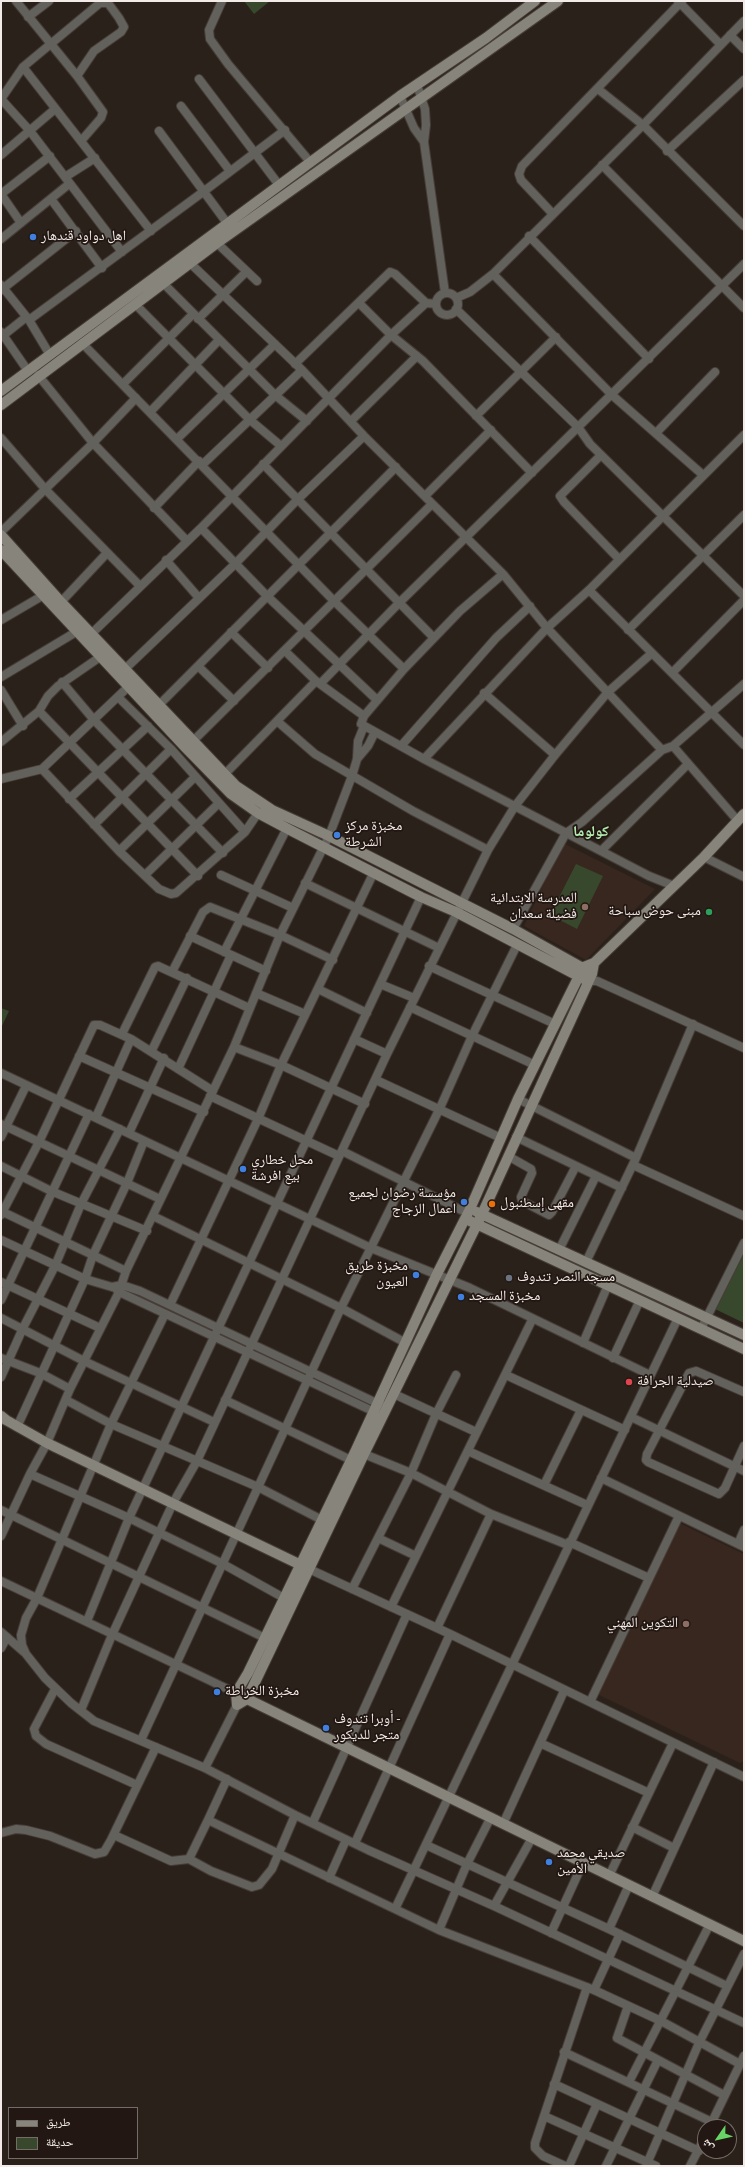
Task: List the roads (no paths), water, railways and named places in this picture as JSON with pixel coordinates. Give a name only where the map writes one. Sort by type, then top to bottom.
[{"type":"street","points":[[16,1],[77,76],[103,112],[101,118],[81,141]]},
{"type":"street","points":[[28,17],[48,1]]},
{"type":"street","points":[[222,1],[209,30],[210,39],[228,64],[285,130],[311,163]]},
{"type":"street","points":[[1,391],[400,96],[486,38],[535,1]]},
{"type":"street","points":[[1,405],[217,242],[406,110],[558,1]]},
{"type":"street","points":[[77,76],[94,51],[120,32],[124,27],[110,5],[105,2],[99,2],[23,67],[1,99],[50,156],[67,181],[122,252]]},
{"type":"street","points":[[552,213],[521,180],[519,170],[680,2],[720,44]]},
{"type":"street","points":[[456,298],[470,292],[492,274],[552,213],[643,125],[744,21]]},
{"type":"street","points":[[730,35],[744,49]]},
{"type":"street","points":[[23,67],[151,231]]},
{"type":"street","points":[[199,79],[279,185]]},
{"type":"street","points":[[667,151],[744,80]]},
{"type":"street","points":[[417,85],[422,98],[426,125],[424,142],[445,293]]},
{"type":"street","points":[[598,89],[643,125],[667,151],[744,226]]},
{"type":"street","points":[[400,96],[414,128],[424,142]]},
{"type":"street","points":[[181,106],[230,171]]},
{"type":"street","points":[[1,155],[55,109]]},
{"type":"street","points":[[28,371],[2,335],[102,268],[285,130]]},
{"type":"street","points":[[159,131],[227,223]]},
{"type":"street","points":[[22,223],[1,194],[50,156]]},
{"type":"street","points":[[1,239],[51,199],[67,181],[95,158]]},
{"type":"street","points":[[602,165],[744,308]]},
{"type":"street","points":[[51,199],[102,268]]},
{"type":"street","points":[[50,355],[27,319],[2,288],[76,231]]},
{"type":"street","points":[[529,236],[649,359]]},
{"type":"street","points":[[217,242],[246,272],[257,281]]},
{"type":"street","points":[[190,263],[302,370],[330,398],[364,436],[503,574],[547,628],[662,750]]},
{"type":"street","points":[[224,775],[277,721],[338,664],[744,264]]},
{"type":"street","points":[[123,384],[169,338],[222,295],[246,272]]},
{"type":"street","points":[[295,364],[388,274],[393,272],[426,303],[436,304]]},
{"type":"street","points":[[492,274],[612,395],[703,475]]},
{"type":"street","points":[[163,283],[275,395],[307,421]]},
{"type":"street","points":[[436,304],[442,313],[447,315],[456,309],[458,304],[456,298],[453,295],[445,293]]},
{"type":"street","points":[[436,304],[437,299],[445,293]]},
{"type":"street","points":[[359,302],[391,335],[417,356],[532,472]]},
{"type":"street","points":[[88,637],[166,560],[201,528],[280,446],[330,398],[391,335],[426,303]]},
{"type":"street","points":[[135,304],[249,419],[280,446]]},
{"type":"street","points":[[456,309],[578,427],[590,444],[664,515],[743,595],[672,673]]},
{"type":"street","points":[[476,416],[556,337]]},
{"type":"street","points":[[150,412],[219,340]]},
{"type":"street","points":[[82,343],[335,602],[404,669]]},
{"type":"street","points":[[177,439],[275,344]]},
{"type":"street","points":[[351,421],[417,356]]},
{"type":"street","points":[[154,508],[200,463],[302,370]]},
{"type":"street","points":[[656,433],[716,372]]},
{"type":"street","points":[[38,376],[93,443],[187,541]]},
{"type":"street","points":[[136,398],[1,534],[61,602],[88,637],[100,657],[128,687],[189,745],[254,800],[514,929],[589,974]]},
{"type":"street","points":[[425,496],[490,430]]},
{"type":"street","points":[[424,759],[484,693],[547,628],[589,590],[744,435]]},
{"type":"street","points":[[125,669],[235,564],[298,499],[364,436]]},
{"type":"street","points":[[1,438],[46,490],[140,586]]},
{"type":"street","points":[[601,455],[560,496],[619,559]]},
{"type":"street","points":[[263,464],[434,638]]},
{"type":"street","points":[[159,705],[396,467]]},
{"type":"street","points":[[189,745],[335,602],[432,504]]},
{"type":"street","points":[[628,630],[744,515]]},
{"type":"street","points":[[201,528],[267,596],[377,700]]},
{"type":"street","points":[[2,553],[76,632],[88,637],[125,669],[159,705],[189,745],[231,794],[258,813],[421,897],[456,912],[517,945],[589,974],[744,1048]]},
{"type":"street","points":[[61,602],[107,553]]},
{"type":"street","points":[[166,560],[199,598]]},
{"type":"street","points":[[503,574],[460,611],[404,669],[377,700],[360,723],[424,759],[601,852],[660,881],[674,886]]},
{"type":"street","points":[[589,590],[744,745]]},
{"type":"street","points":[[1,620],[42,596]]},
{"type":"street","points":[[400,746],[486,649],[530,606]]},
{"type":"street","points":[[1,677],[76,632]]},
{"type":"street","points":[[231,632],[268,668]]},
{"type":"street","points":[[285,651],[318,683],[364,716]]},
{"type":"street","points":[[81,1710],[112,1635],[173,1503],[197,1460],[311,1220],[387,1054],[488,850],[515,806],[555,755],[608,692],[652,653]]},
{"type":"street","points":[[1,742],[23,726],[39,711],[48,696],[62,682],[100,657]]},
{"type":"street","points":[[198,666],[234,701]]},
{"type":"street","points":[[62,682],[122,750],[224,853]]},
{"type":"street","points":[[514,929],[566,833],[582,822],[662,750],[673,746],[744,684]]},
{"type":"street","points":[[1,779],[42,769],[128,687]]},
{"type":"street","points":[[1,690],[23,726]]},
{"type":"street","points":[[484,693],[555,755]]},
{"type":"street","points":[[118,697],[171,749],[245,832]]},
{"type":"street","points":[[39,711],[171,850],[198,876]]},
{"type":"street","points":[[277,721],[315,754],[352,776],[488,850]]},
{"type":"street","points":[[69,799],[148,726]]},
{"type":"street","points":[[1,1536],[30,1474],[47,1443],[70,1388],[119,1288],[180,1156],[204,1112],[234,1046],[280,935],[329,836],[352,776],[357,759],[358,741],[364,726]]},
{"type":"street","points":[[357,759],[368,746],[375,732]]},
{"type":"street","points":[[237,1705],[247,1699],[304,1567],[322,1520],[364,1454],[406,1343],[518,1099],[555,1024],[589,974],[741,818],[688,764],[673,746]]},
{"type":"street","points":[[94,825],[147,775],[171,749]]},
{"type":"street","points":[[601,852],[688,764]]},
{"type":"street","points":[[42,769],[119,851],[159,889],[171,894],[182,890],[224,853],[245,832],[258,813]]},
{"type":"street","points":[[119,851],[195,777]]},
{"type":"street","points":[[145,875],[219,803]]},
{"type":"street","points":[[178,1069],[216,991],[240,919],[287,828]]},
{"type":"street","points":[[704,857],[744,877]]},
{"type":"street","points":[[170,1305],[258,1119],[281,1065],[333,960],[374,872]]},
{"type":"street","points":[[222,875],[293,908]]},
{"type":"street","points":[[305,883],[439,948]]},
{"type":"street","points":[[87,1621],[129,1518],[421,897]]},
{"type":"street","points":[[172,972],[203,912],[210,907],[280,935],[333,960]]},
{"type":"street","points":[[190,936],[266,971]]},
{"type":"street","points":[[141,1740],[341,1308],[440,1108],[472,1036],[517,945]]},
{"type":"street","points":[[122,1034],[155,967],[158,966],[216,991],[249,1008]]},
{"type":"street","points":[[430,966],[555,1024]]},
{"type":"street","points":[[205,1768],[237,1705],[236,1693],[284,1598],[304,1567],[343,1488],[351,1460],[380,1410],[394,1394],[482,1214],[589,974]]},
{"type":"street","points":[[152,1050],[187,978]]},
{"type":"street","points":[[380,984],[414,998]]},
{"type":"street","points":[[318,989],[367,1012]]},
{"type":"street","points":[[256,993],[306,1014]]},
{"type":"street","points":[[410,1007],[535,1065]]},
{"type":"street","points":[[586,1262],[622,1188],[693,1024]]},
{"type":"street","points":[[126,1271],[2,1212],[39,1142],[94,1025],[100,1025],[122,1034],[152,1050],[212,1093],[258,1119],[306,1142],[341,1154],[403,1182],[465,1213],[476,1225],[744,1349]]},
{"type":"street","points":[[1,1300],[4,1284],[24,1250],[68,1154],[93,1116],[131,1038]]},
{"type":"street","points":[[354,1039],[387,1054]]},
{"type":"street","points":[[234,1046],[281,1065],[365,1104]]},
{"type":"street","points":[[80,1056],[204,1112]]},
{"type":"street","points":[[129,1133],[164,1058]]},
{"type":"street","points":[[1,1073],[120,1130],[180,1156],[371,1248],[436,1276],[470,1288],[532,1320],[650,1375]]},
{"type":"street","points":[[376,1080],[440,1108],[501,1138]]},
{"type":"street","points":[[1,1137],[3,1126],[26,1086]]},
{"type":"street","points":[[518,1099],[634,1161],[744,1216]]},
{"type":"street","points":[[3,1126],[68,1154],[160,1199]]},
{"type":"street","points":[[1,1377],[23,1328],[55,1266],[81,1204],[120,1130]]},
{"type":"street","points":[[516,1137],[622,1188]]},
{"type":"street","points":[[17,1427],[67,1313],[85,1279],[93,1255],[127,1184],[144,1140]]},
{"type":"street","points":[[508,1156],[531,1169],[532,1173],[521,1197],[522,1201],[549,1215],[576,1166]]},
{"type":"street","points":[[1,1166],[51,1191],[146,1231]]},
{"type":"street","points":[[559,1250],[596,1176]]},
{"type":"street","points":[[465,1213],[482,1214],[744,1335]]},
{"type":"street","points":[[153,1216],[282,1281],[341,1308],[406,1343]]},
{"type":"street","points":[[1,1240],[85,1279],[119,1288],[166,1314],[215,1337],[308,1380],[380,1410]]},
{"type":"street","points":[[701,1329],[744,1243]]},
{"type":"street","points":[[567,1266],[572,1256]]},
{"type":"street","points":[[4,1284],[100,1328]]},
{"type":"street","points":[[583,1343],[608,1285]]},
{"type":"street","points":[[119,1288],[131,1287],[170,1305],[312,1372],[380,1410]]},
{"type":"street","points":[[613,1358],[640,1300]]},
{"type":"street","points":[[26,1654],[21,1635],[26,1618],[37,1598],[63,1539],[111,1424],[130,1383],[166,1314]]},
{"type":"street","points":[[1,1318],[54,1344],[84,1361],[214,1422]]},
{"type":"street","points":[[395,1909],[587,1505],[625,1430],[678,1318]]},
{"type":"street","points":[[391,1607],[532,1320]]},
{"type":"street","points":[[1,1358],[40,1373],[70,1388]]},
{"type":"street","points":[[744,1392],[696,1371],[692,1371],[687,1375],[647,1454],[646,1460],[719,1494],[725,1488],[744,1446]]},
{"type":"street","points":[[352,1589],[411,1473],[436,1414],[456,1375]]},
{"type":"street","points":[[506,1375],[625,1430]]},
{"type":"street","points":[[394,1394],[476,1432]]},
{"type":"street","points":[[66,1400],[111,1424],[164,1445],[258,1487],[322,1520]]},
{"type":"street","points":[[225,1400],[351,1460]]},
{"type":"street","points":[[544,1485],[582,1410]]},
{"type":"street","points":[[631,1417],[744,1471]]},
{"type":"street","points":[[3,1418],[47,1443],[304,1567],[450,1634],[564,1691],[590,1702],[744,1777]]},
{"type":"street","points":[[468,1451],[587,1505]]},
{"type":"street","points":[[364,1454],[411,1473],[491,1514],[569,1544],[649,1578]]},
{"type":"street","points":[[30,1474],[129,1518],[223,1564],[284,1598]]},
{"type":"street","points":[[601,1478],[741,1546],[744,1530]]},
{"type":"street","points":[[1,1510],[140,1576],[265,1638]]},
{"type":"street","points":[[437,1628],[491,1514]]},
{"type":"street","points":[[590,1702],[679,1516]]},
{"type":"street","points":[[378,1538],[416,1556]]},
{"type":"street","points":[[1,1581],[87,1621],[112,1635],[177,1664],[389,1769],[450,1796],[503,1824],[744,1941]]},
{"type":"street","points":[[314,1822],[407,1614]]},
{"type":"street","points":[[4,1634],[26,1654],[55,1689],[94,1721],[205,1768],[295,1815],[314,1822],[346,1840],[551,1932],[744,2023]]},
{"type":"street","points":[[1,1648],[4,1634]]},
{"type":"street","points":[[355,1843],[450,1634]]},
{"type":"street","points":[[55,1689],[34,1729],[36,1736],[54,1747],[137,1785]]},
{"type":"street","points":[[503,1824],[564,1691]]},
{"type":"street","points":[[609,1876],[673,1742]]},
{"type":"street","points":[[540,1743],[649,1793]]},
{"type":"street","points":[[1,1833],[16,1829],[38,1832],[98,1855],[107,1848],[114,1835],[156,1747]]},
{"type":"street","points":[[652,1897],[714,1762]]},
{"type":"street","points":[[189,1859],[227,1779]]},
{"type":"street","points":[[114,1835],[171,1861],[189,1859],[211,1871],[252,1887],[259,1884],[267,1876],[279,1854],[295,1815]]},
{"type":"street","points":[[439,1930],[467,1864],[491,1817]]},
{"type":"street","points":[[208,1820],[439,1930],[590,1988],[661,2021],[740,2064]]},
{"type":"street","points":[[632,1827],[674,1848]]},
{"type":"street","points":[[494,1906],[532,1838]]},
{"type":"street","points":[[329,1878],[346,1840]]},
{"type":"street","points":[[426,1845],[610,1929],[727,1986]]},
{"type":"street","points":[[551,1932],[561,1907],[583,1863]]},
{"type":"street","points":[[610,1929],[629,1885]]},
{"type":"street","points":[[629,2082],[710,1924]]},
{"type":"street","points":[[565,2166],[543,2156],[535,2148],[564,2052],[590,1988],[608,1959],[620,1934]]},
{"type":"street","points":[[647,2164],[687,2074],[699,2043],[744,1954]]},
{"type":"street","points":[[628,2006],[617,2038],[724,2095]]},
{"type":"street","points":[[564,2052],[674,2103],[702,2119]]},
{"type":"street","points":[[713,2119],[744,2056]]},
{"type":"street","points":[[606,2166],[658,2060]]},
{"type":"street","points":[[554,2084],[697,2151]]},
{"type":"street","points":[[569,2166],[597,2104]]},
{"type":"street","points":[[544,2116],[615,2147],[647,2164],[656,2166]]},
{"type":"street","points":[[690,2166],[697,2153]]},
{"type":"place","name":"اهل دواود قندهار","points":[[33,237]]},
{"type":"place","name":"مخبزة مركز الشرطة","points":[[337,835]]},
{"type":"place","name":"المدرسة الابتدائية فضيلة سعدان","points":[[585,907]]},
{"type":"place","name":"مبنى حوض سباحة","points":[[709,912]]},
{"type":"place","name":"محل خطاري بيع افرشة","points":[[243,1169]]},
{"type":"place","name":"مؤسسة رضوان لجميع اعمال الزجاج","points":[[464,1202]]},
{"type":"place","name":"مقهى إسطنبول","points":[[492,1204]]},
{"type":"place","name":"مخبزة طريق العيون","points":[[416,1275]]},
{"type":"place","name":"مسجد النصر تندوف","points":[[509,1278]]},
{"type":"place","name":"مخبزة المسجد","points":[[461,1297]]},
{"type":"place","name":"صيدلية الجرافة","points":[[629,1382]]},
{"type":"place","name":"التكوين المهني","points":[[686,1624]]},
{"type":"place","name":"مخبزة الخراطة","points":[[217,1692]]},
{"type":"place","name":"أوبرا تندوف - متجر للديكور","points":[[326,1728]]},
{"type":"place","name":"صديقي محمد الأمين","points":[[549,1862]]},
{"type":"district","name":"كولوما","points":[[591,833]]}]
